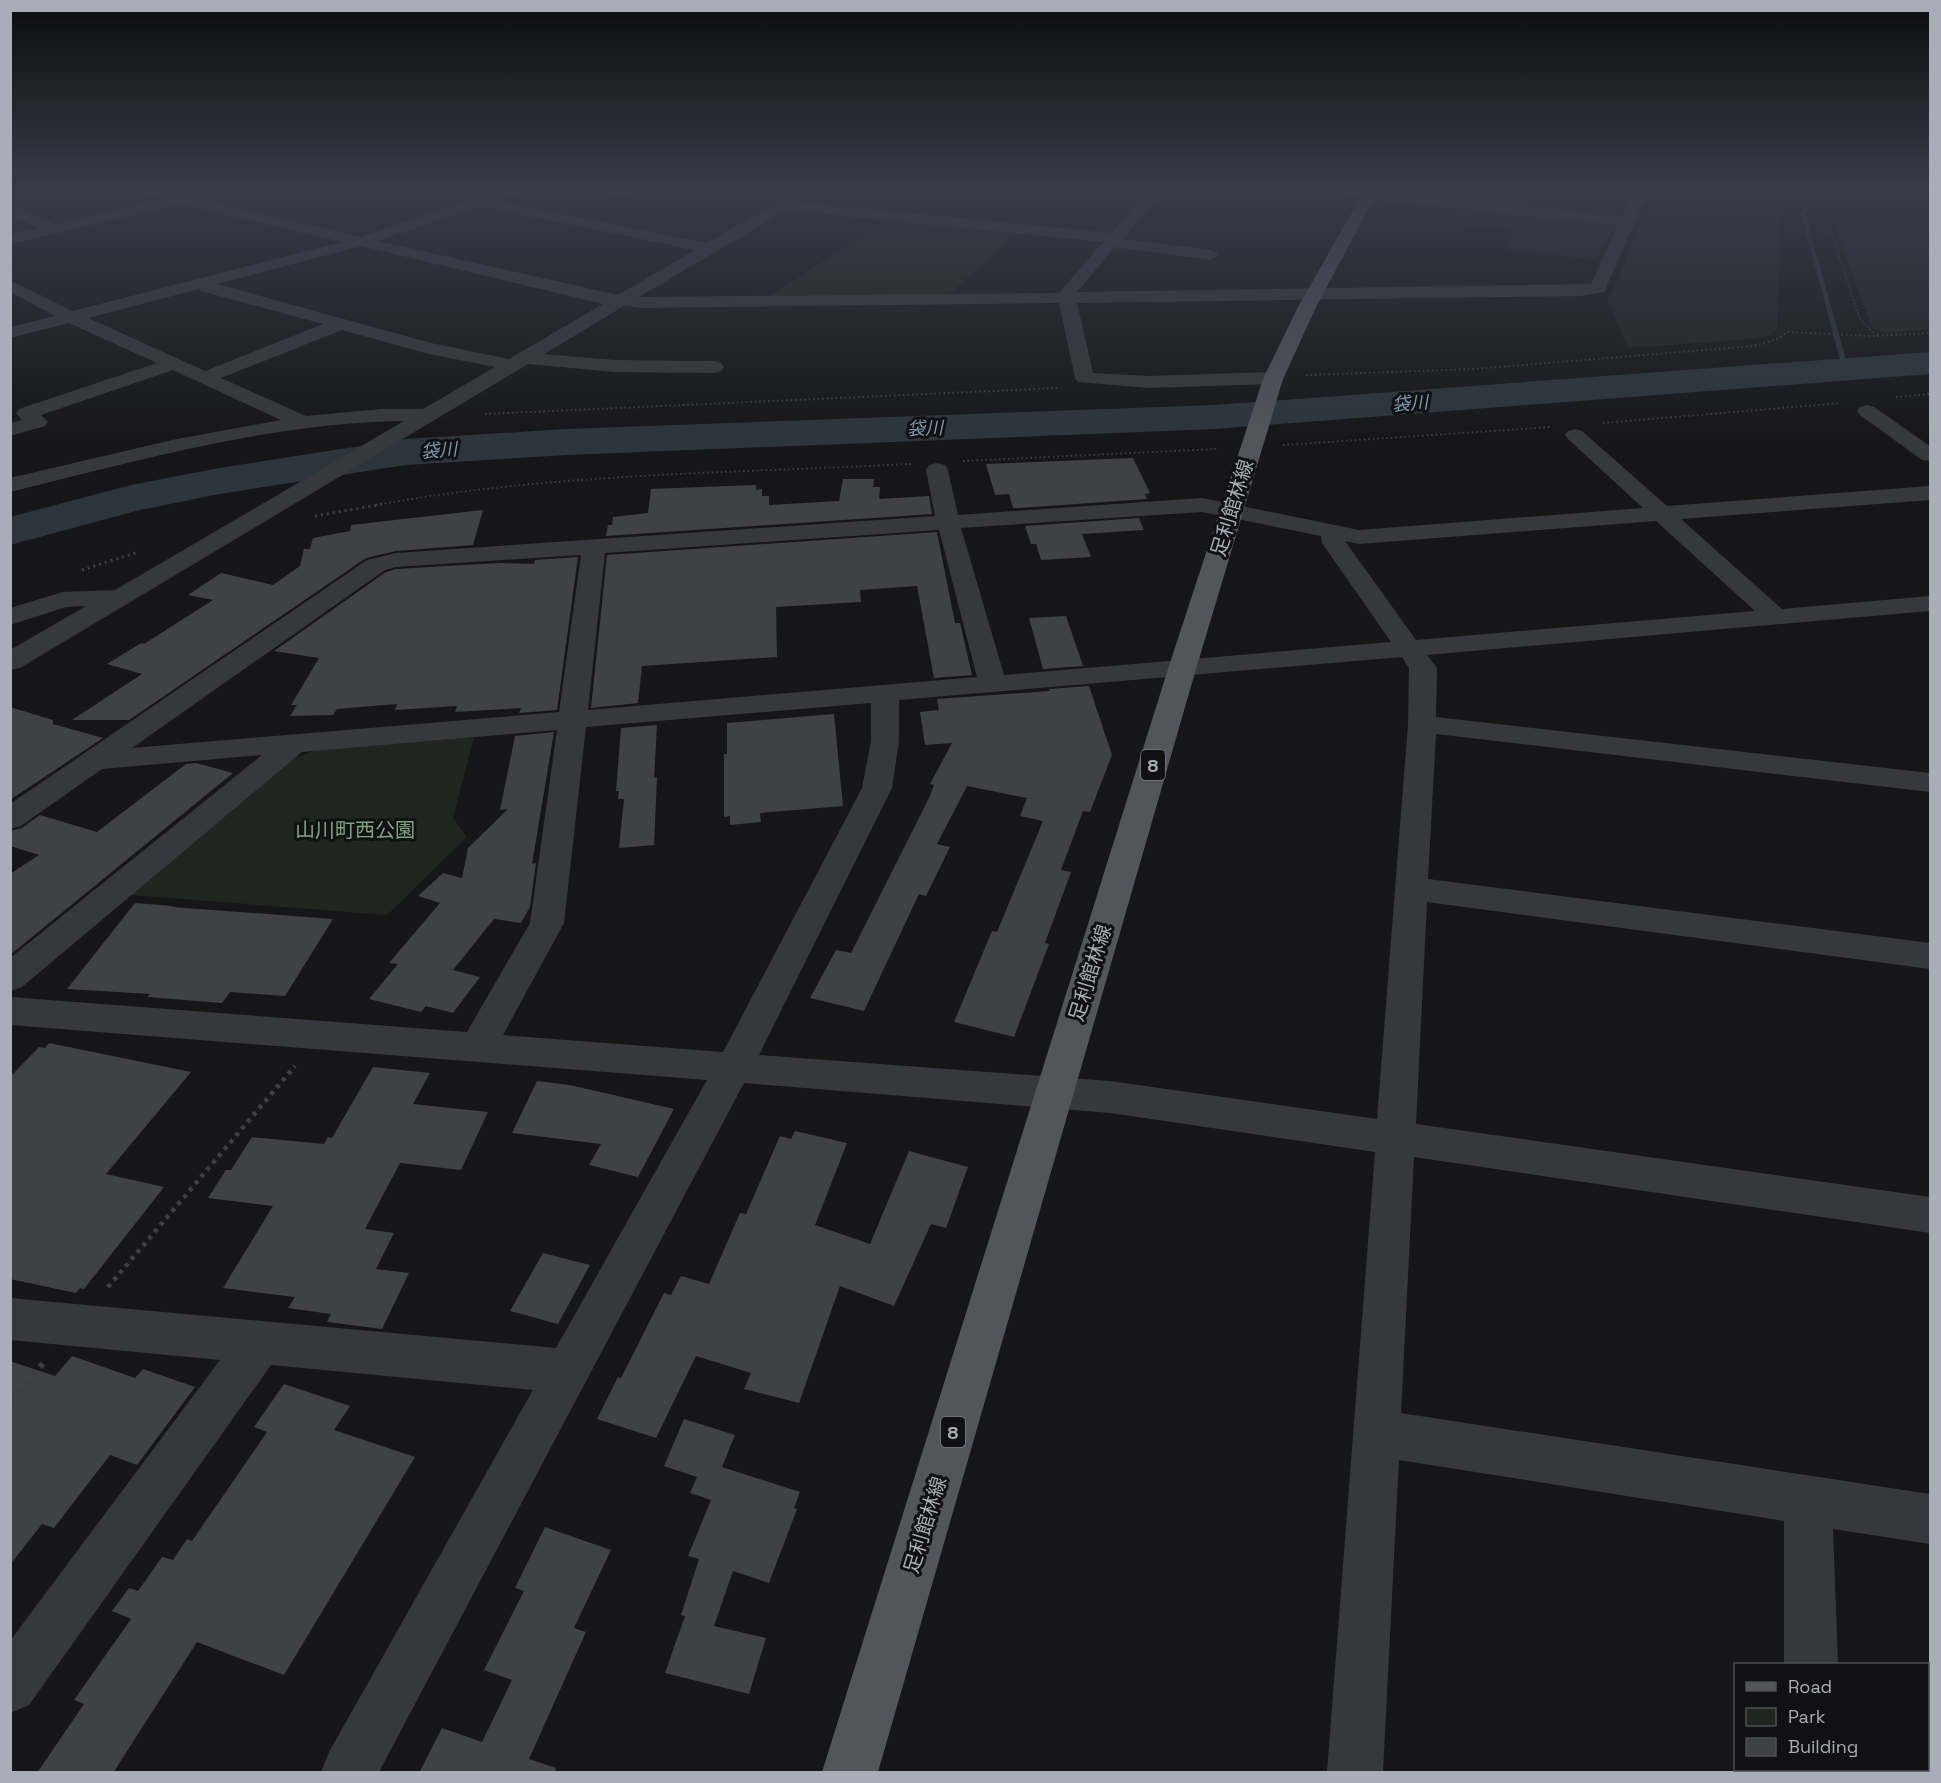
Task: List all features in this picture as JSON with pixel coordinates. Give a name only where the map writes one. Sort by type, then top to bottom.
[{"type":"main road","name":"足利館林線","points":[[850,1773],[1182,669],[1274,376],[1281,357],[1324,274]]},
{"type":"street","points":[[10,333],[236,274]]},
{"type":"street","points":[[500,274],[616,301],[1312,296],[1581,291],[1598,288],[1604,274]]},
{"type":"street","points":[[10,681],[35,670],[420,420],[663,274]]},
{"type":"street","points":[[1083,274],[1068,292],[1067,298],[1085,378],[1149,382],[1274,376]]},
{"type":"street","points":[[202,283],[207,287],[429,348],[517,361],[615,366],[714,367]]},
{"type":"street","points":[[10,285],[71,317],[304,423]]},
{"type":"street","points":[[206,377],[340,324]]},
{"type":"street","points":[[10,430],[38,422],[26,413],[176,363]]},
{"type":"street","points":[[1867,411],[1930,455]]},
{"type":"street","points":[[10,485],[228,434],[304,423],[401,414],[420,420]]},
{"type":"street","points":[[1575,435],[1777,618]]},
{"type":"street","points":[[938,465],[948,522],[993,684]]},
{"type":"street","points":[[10,819],[376,565],[396,560],[1202,505],[1359,537],[1930,493]]},
{"type":"street","points":[[1331,531],[1334,543],[1412,649],[1423,668],[1422,724],[1355,1773]]},
{"type":"street","points":[[10,662],[119,597],[245,535]]},
{"type":"street","points":[[478,1047],[547,923],[594,546]]},
{"type":"street","points":[[10,617],[63,600],[101,596],[119,597]]},
{"type":"street","points":[[97,760],[1930,604]]},
{"type":"street","points":[[349,1773],[734,1066],[877,788],[885,741],[885,694]]},
{"type":"street","points":[[1422,724],[1930,783]]},
{"type":"street","points":[[10,978],[295,743]]},
{"type":"street","points":[[1411,888],[1930,956]]},
{"type":"street","points":[[10,1011],[1055,1091],[1395,1137],[1930,1215]]},
{"type":"street","points":[[10,1319],[567,1371]]},
{"type":"street","points":[[10,1686],[261,1342]]},
{"type":"street","points":[[1377,1432],[1930,1519]]},
{"type":"street","points":[[1808,1500],[1811,1663]]},
{"type":"path","points":[[1845,274],[1860,319],[1872,332],[1880,336]]},
{"type":"path","points":[[1274,376],[1368,374],[1753,346],[1778,339],[1787,332],[1872,336],[1930,333]]},
{"type":"path","points":[[478,414],[1062,388]]},
{"type":"path","points":[[311,516],[426,496],[578,480],[938,465],[1217,449]]},
{"type":"path","points":[[76,572],[139,552]]},
{"type":"path","points":[[10,1402],[321,1035]]},
{"type":"shaded area","points":[[1620,274],[1779,274],[1777,329],[1769,336],[1751,339],[1628,348],[1607,298]]},
{"type":"shaded area","points":[[1853,274],[1930,274],[1930,329],[1885,333],[1872,328]]},
{"type":"green space","points":[[803,274],[972,274],[949,295],[771,295]]},
{"type":"green space","name":"山川町西公園","points":[[474,737],[453,818],[467,837],[387,915],[130,895],[287,762],[315,750]]},
{"type":"building","points":[[1133,458],[1150,493],[1145,494],[1147,499],[1019,508],[1013,508],[1009,494],[995,495],[986,464]]},
{"type":"building","points":[[843,479],[874,479],[873,487],[880,487],[879,499],[929,496],[932,514],[606,536],[608,525],[612,525],[613,517],[648,513],[651,489],[756,485],[756,490],[762,489],[762,496],[769,496],[769,505],[839,501]]},
{"type":"building","points":[[483,510],[473,545],[396,551],[366,558],[129,720],[72,720],[142,674],[107,664],[141,643],[144,644],[213,600],[188,595],[221,573],[273,585],[300,566],[304,549],[310,549],[313,538],[350,531],[351,525]]},
{"type":"building","points":[[1139,518],[1144,530],[1082,534],[1091,557],[1041,560],[1036,544],[1031,544],[1025,526]]},
{"type":"building","points":[[937,532],[955,623],[960,623],[972,675],[934,678],[917,586],[860,590],[861,602],[776,607],[777,657],[642,666],[638,703],[591,708],[607,555]]},
{"type":"building","points":[[578,557],[557,710],[519,713],[521,708],[455,712],[457,706],[395,710],[397,704],[337,709],[333,715],[290,716],[297,705],[291,705],[319,658],[274,651],[386,572],[396,569],[499,563],[534,564],[535,560]]},
{"type":"building","points":[[1066,616],[1083,666],[1043,669],[1029,618]]},
{"type":"building","points":[[1089,686],[1112,755],[1090,812],[1083,811],[1061,870],[1071,872],[1045,943],[1049,944],[1014,1037],[954,1022],[992,931],[997,932],[1043,821],[1020,816],[1027,798],[967,786],[937,844],[950,847],[926,896],[919,894],[864,1011],[810,998],[836,950],[851,953],[929,798],[934,785],[930,784],[952,743],[925,745],[920,712],[939,710],[937,699]]},
{"type":"building","points":[[10,707],[53,720],[53,724],[103,738],[10,800]]},
{"type":"building","points":[[834,714],[843,806],[760,813],[761,822],[730,825],[730,816],[724,817],[724,754],[727,754],[727,723]]},
{"type":"building","points":[[657,725],[654,845],[619,848],[624,799],[618,799],[619,791],[616,791],[621,728]]},
{"type":"building","points":[[554,732],[532,864],[536,863],[530,907],[521,923],[494,919],[453,970],[480,977],[453,1013],[426,1006],[421,1012],[369,999],[398,964],[389,963],[440,903],[418,896],[443,873],[462,878],[468,848],[508,809],[500,810],[515,736]]},
{"type":"building","points":[[196,763],[233,773],[10,955],[10,874],[39,855],[10,846],[10,831],[22,828],[40,815],[97,832],[186,764]]},
{"type":"building","points":[[135,903],[333,919],[285,996],[230,992],[222,1003],[147,997],[150,994],[67,989]]},
{"type":"building","points":[[49,1043],[191,1072],[106,1174],[164,1187],[84,1289],[80,1288],[76,1293],[10,1279],[10,1077],[39,1047],[45,1048]]},
{"type":"building","points":[[373,1067],[430,1073],[413,1104],[488,1112],[461,1170],[400,1163],[365,1229],[394,1233],[376,1269],[409,1273],[382,1329],[327,1322],[331,1314],[288,1308],[295,1297],[223,1288],[273,1206],[208,1198],[226,1170],[231,1170],[252,1137],[324,1144],[328,1137],[332,1138]]},
{"type":"building","points":[[537,1081],[570,1085],[674,1109],[638,1177],[589,1165],[601,1144],[512,1133]]},
{"type":"building","points":[[795,1131],[847,1143],[815,1225],[870,1244],[909,1151],[968,1167],[946,1228],[931,1224],[894,1306],[840,1286],[799,1403],[744,1389],[751,1373],[696,1356],[656,1438],[597,1419],[618,1377],[621,1378],[664,1293],[671,1295],[681,1276],[709,1284],[740,1213],[746,1214],[780,1136],[791,1139]]},
{"type":"building","points":[[543,1253],[590,1265],[558,1324],[510,1311]]},
{"type":"building","points":[[72,1356],[135,1378],[143,1369],[195,1387],[137,1465],[110,1455],[54,1528],[42,1524],[10,1565],[10,1361],[55,1376]]},
{"type":"building","points":[[284,1384],[350,1406],[334,1430],[415,1457],[284,1675],[197,1642],[113,1773],[37,1773],[84,1704],[74,1700],[131,1619],[112,1611],[129,1588],[138,1591],[162,1557],[173,1560],[187,1539],[192,1541],[267,1432],[254,1427]]},
{"type":"building","points":[[684,1419],[735,1435],[722,1467],[800,1492],[794,1508],[797,1509],[769,1583],[733,1571],[714,1626],[766,1638],[749,1694],[665,1673],[685,1616],[681,1615],[699,1559],[688,1556],[711,1500],[690,1493],[697,1477],[664,1466]]},
{"type":"building","points":[[545,1527],[611,1550],[574,1628],[586,1632],[529,1759],[556,1768],[555,1773],[419,1773],[442,1728],[482,1742],[512,1680],[484,1670],[524,1591],[515,1588]]},
{"type":"waterway","name":"袋川","points":[[1820,274],[1846,371]]},
{"type":"waterway","name":"袋川","points":[[10,531],[131,499],[219,481],[406,452],[566,442],[1215,417],[1930,363]]}]
